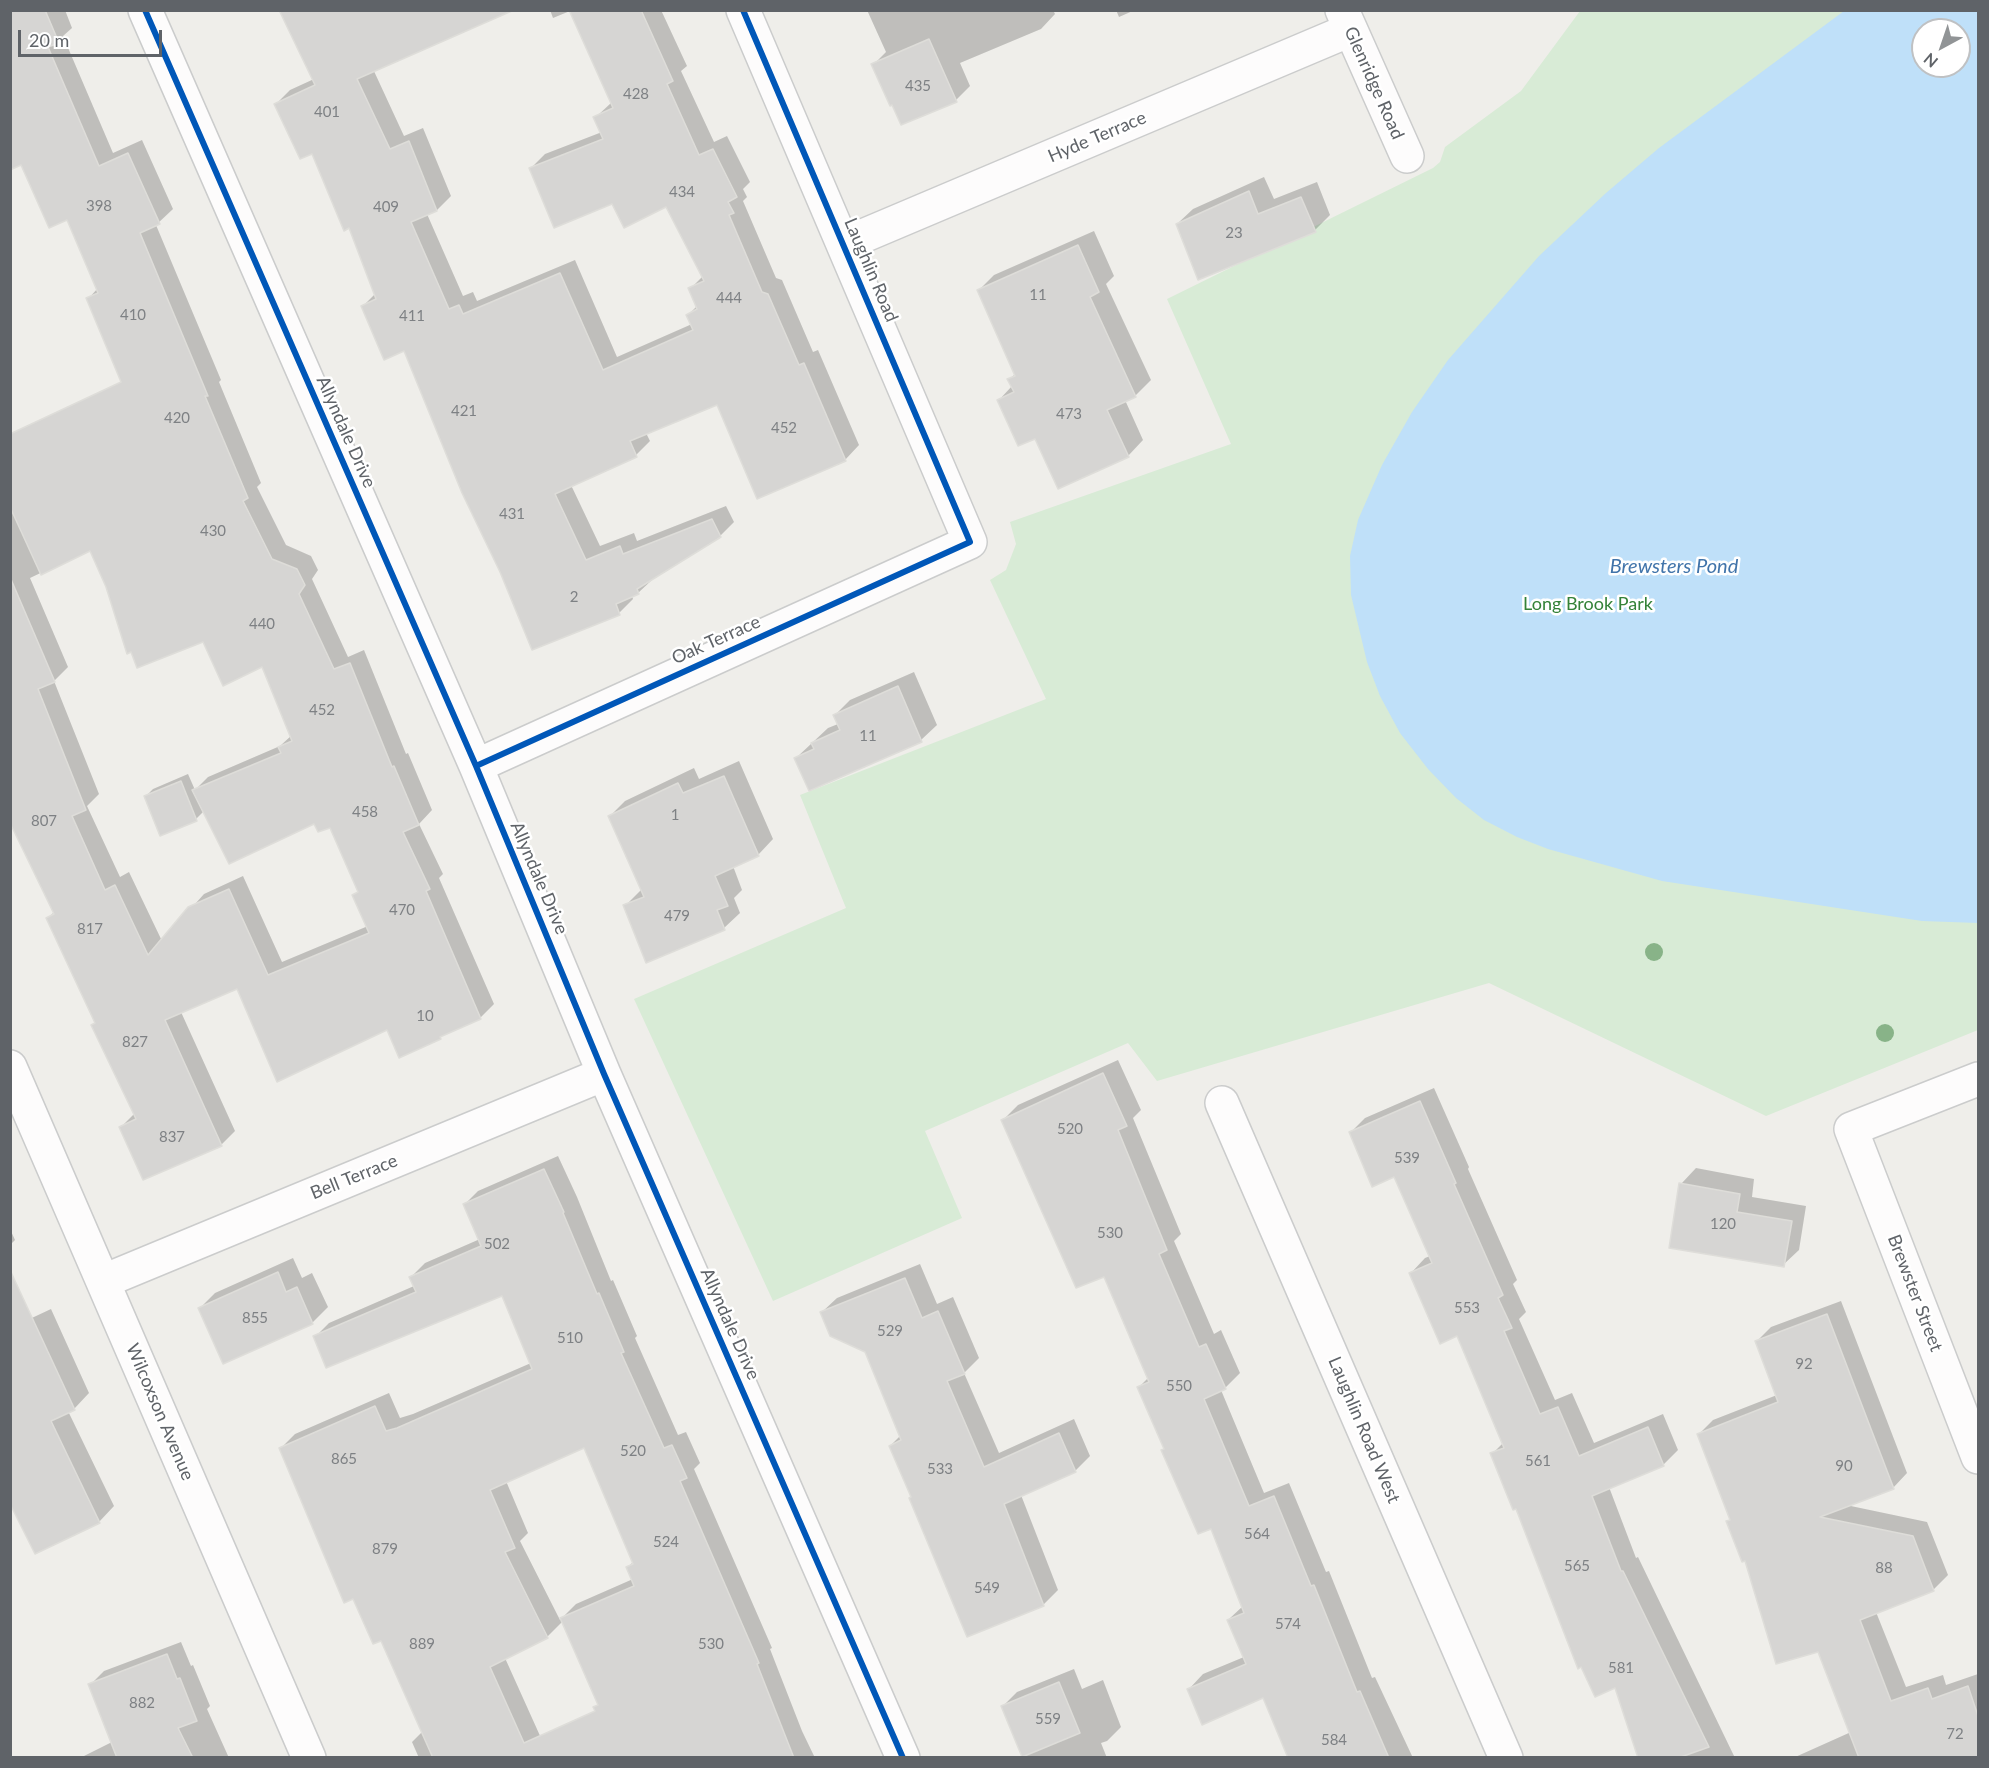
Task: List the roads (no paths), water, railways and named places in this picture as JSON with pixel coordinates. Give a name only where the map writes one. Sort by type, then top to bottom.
[{"type":"street","name":"Allyndale Drive","points":[[145,10],[476,766],[604,1074],[903,1758]]},
{"type":"street","name":"Laughlin Road","points":[[743,10],[970,542]]},
{"type":"street","name":"Hyde Terrace","points":[[844,244],[1346,20]]},
{"type":"street","name":"Glenridge Road","points":[[1346,20],[1407,156]]},
{"type":"street","name":"Oak Terrace","points":[[476,766],[970,542]]},
{"type":"street","name":"Wilcoxson Avenue","points":[[10,1067],[309,1758]]},
{"type":"street","name":"Bell Terrace","points":[[104,1281],[604,1074]]},
{"type":"street","name":"Brewster Street","points":[[1978,1079],[1851,1129],[1978,1457]]},
{"type":"street","name":"Laughlin Road West","points":[[1222,1103],[1506,1758]]},
{"type":"water","name":"Brewsters Pond","points":[[1844,11],[1978,11],[1978,923],[1922,921],[1662,881],[1548,849],[1517,837],[1484,820],[1456,798],[1428,769],[1400,733],[1380,696],[1367,662],[1351,595],[1350,556],[1358,520],[1382,465],[1412,412],[1448,360],[1539,256],[1606,193],[1659,148]]},
{"type":"park label","name":"Long Brook Park","points":[[1588,604]]}]
